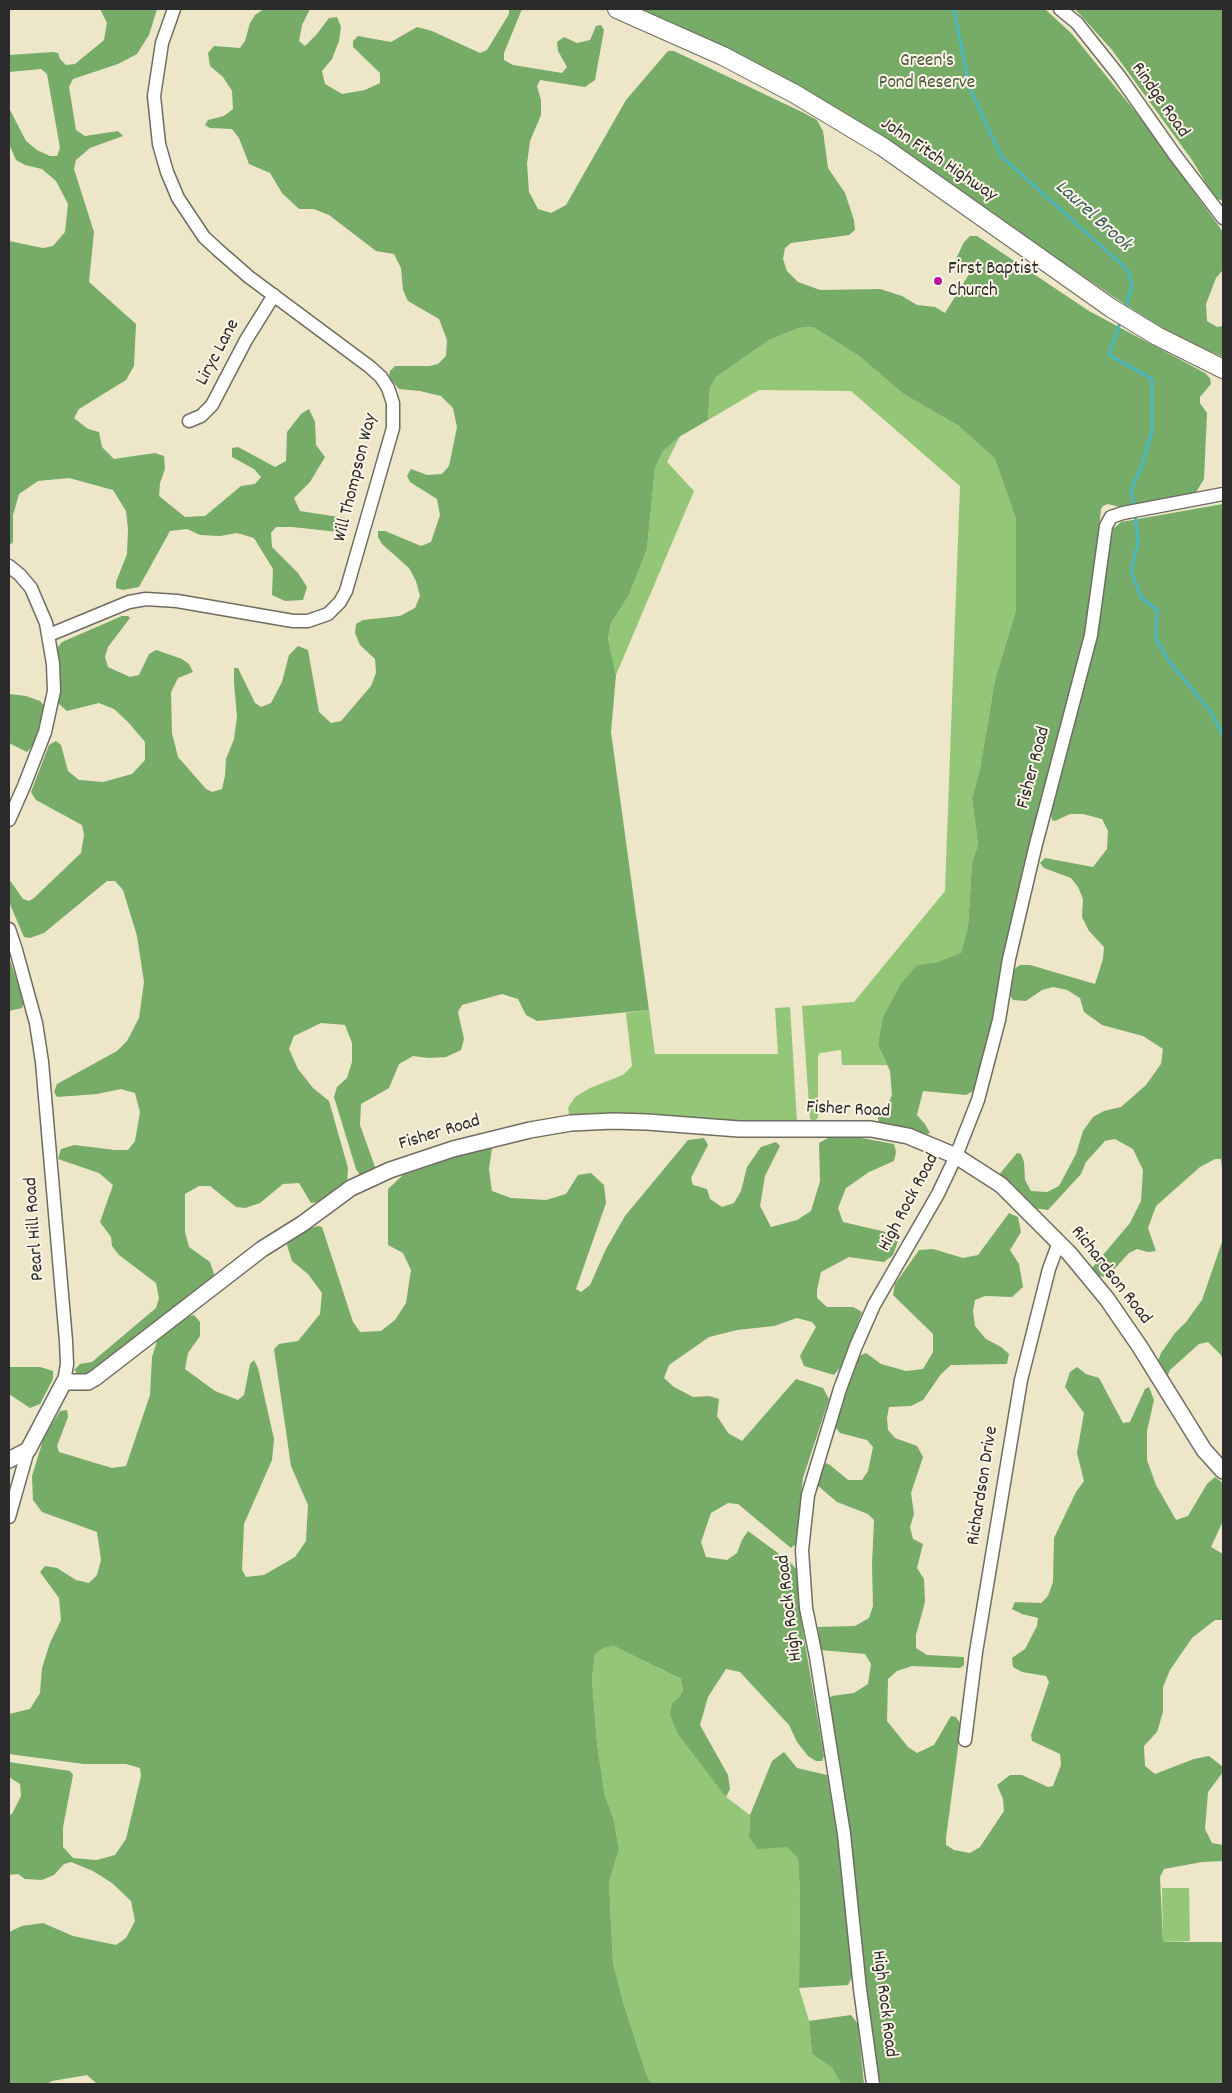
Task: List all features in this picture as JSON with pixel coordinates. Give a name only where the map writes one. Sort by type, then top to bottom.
[{"type":"main road","name":"John Fitch Highway","points":[[617,9],[723,56],[795,94],[883,147],[1123,316],[1197,358],[1223,369]]},
{"type":"street","name":"Will Thompson Way","points":[[49,635],[138,600],[166,600],[300,622],[316,619],[328,614],[344,597],[393,428],[393,403],[388,388],[381,377],[238,267],[204,237],[178,198],[167,172],[156,128],[154,96],[162,43],[174,9]]},
{"type":"street","name":"Rindge Road","points":[[1060,9],[1077,23],[1120,77],[1175,155],[1223,218]]},
{"type":"street","name":"Liryc Lane","points":[[189,421],[201,416],[212,405],[246,340],[274,295]]},
{"type":"street","name":"Fisher Road","points":[[64,1382],[88,1382],[100,1375],[262,1249],[302,1224],[351,1188],[414,1161],[454,1148],[571,1122],[613,1121],[739,1130],[871,1129],[908,1136],[956,1156],[969,1125],[988,1065],[999,1020],[1009,959],[1035,848],[1091,636],[1106,526],[1111,517],[1123,513],[1223,494]]},
{"type":"street","points":[[9,566],[31,588],[42,612],[49,635],[54,691],[45,732],[9,820]]},
{"type":"street","name":"Pearl Hill Road","points":[[9,930],[36,1023],[42,1062],[67,1350],[64,1382],[28,1450],[9,1517]]},
{"type":"street","name":"Richardson Road","points":[[956,1156],[1001,1185],[1059,1242],[1107,1298],[1204,1450],[1223,1471]]},
{"type":"street","name":"High Rock Road","points":[[873,2084],[860,1989],[844,1834],[816,1657],[806,1608],[802,1563],[804,1523],[809,1488],[840,1389],[856,1346],[874,1305],[926,1217],[956,1156]]},
{"type":"street","name":"Richardson Drive","points":[[965,1740],[976,1652],[1021,1380],[1049,1269],[1059,1242]]},
{"type":"street","points":[[9,1460],[28,1450]]},
{"type":"green space","points":[[100,9],[157,9],[149,35],[137,54],[118,64],[73,79],[69,87],[76,130],[85,136],[118,131],[123,136],[90,148],[76,160],[74,169],[94,232],[89,282],[136,324],[134,366],[126,380],[79,409],[74,418],[88,429],[99,432],[102,447],[114,459],[155,453],[164,456],[165,469],[160,483],[159,496],[185,517],[205,516],[241,486],[255,484],[261,477],[254,469],[232,457],[232,448],[238,447],[275,467],[286,461],[287,432],[301,414],[309,409],[315,422],[316,445],[325,457],[310,482],[294,498],[300,511],[345,518],[348,525],[339,532],[276,527],[271,533],[272,547],[298,573],[307,587],[303,600],[285,601],[272,595],[273,569],[254,538],[237,533],[220,536],[200,535],[187,529],[170,531],[139,587],[123,590],[116,588],[116,582],[127,554],[128,529],[126,511],[113,490],[69,478],[38,481],[19,494],[13,515],[13,542],[9,546],[9,241],[43,248],[53,246],[65,232],[68,204],[56,181],[42,169],[25,165],[16,160],[9,144],[9,108],[26,141],[37,150],[50,156],[57,156],[60,148],[47,74],[41,69],[9,72],[9,55],[53,52],[58,53],[60,59],[66,65],[75,64],[104,40],[107,23]]},
{"type":"green space","points":[[264,9],[310,9],[302,25],[299,41],[305,46],[329,18],[337,17],[341,27],[339,41],[332,59],[322,71],[325,84],[342,94],[365,90],[380,83],[380,73],[353,47],[353,41],[358,36],[391,42],[417,27],[432,31],[480,53],[487,50],[509,14],[509,9],[522,9],[504,53],[504,60],[513,65],[562,73],[567,67],[558,51],[557,42],[564,37],[577,43],[590,40],[596,26],[601,25],[604,30],[595,80],[585,87],[540,80],[537,86],[541,100],[541,115],[530,141],[527,164],[529,192],[538,209],[551,213],[566,205],[626,100],[668,51],[674,51],[804,113],[817,120],[823,131],[828,168],[845,193],[854,220],[855,230],[849,235],[791,243],[785,248],[783,259],[787,271],[798,282],[820,290],[880,289],[902,296],[917,305],[935,307],[945,313],[971,271],[955,261],[964,242],[970,236],[977,236],[1089,311],[1205,373],[1210,378],[1211,384],[1200,397],[1200,403],[1207,413],[1204,479],[1195,494],[1140,505],[1119,507],[1108,504],[1101,509],[1091,610],[981,1079],[973,1091],[966,1095],[923,1091],[917,1115],[930,1133],[920,1136],[879,1123],[878,1117],[885,1111],[892,1095],[890,1071],[878,1045],[883,1017],[901,984],[917,965],[938,962],[961,953],[968,927],[972,863],[978,844],[972,798],[980,769],[995,680],[1016,610],[1016,519],[995,459],[959,426],[905,395],[859,356],[813,327],[798,328],[769,340],[716,377],[710,388],[708,420],[679,437],[663,451],[655,468],[647,549],[629,595],[611,623],[608,638],[616,675],[611,732],[649,1010],[537,1021],[526,1015],[518,999],[502,994],[462,1005],[458,1012],[464,1039],[461,1050],[446,1057],[429,1058],[413,1056],[399,1064],[389,1088],[361,1104],[360,1125],[375,1167],[370,1173],[360,1175],[356,1169],[334,1097],[337,1087],[347,1078],[352,1062],[352,1043],[345,1025],[321,1023],[294,1036],[289,1049],[298,1069],[313,1088],[329,1101],[348,1168],[347,1185],[323,1201],[311,1203],[299,1183],[283,1184],[260,1203],[245,1208],[236,1207],[210,1186],[199,1186],[185,1194],[185,1232],[189,1247],[210,1262],[214,1274],[212,1280],[88,1375],[79,1375],[74,1370],[80,1364],[92,1362],[156,1308],[159,1298],[156,1283],[119,1255],[112,1246],[111,1237],[100,1222],[113,1185],[99,1173],[58,1159],[61,1149],[74,1145],[128,1150],[135,1141],[140,1112],[135,1093],[121,1089],[97,1094],[57,1097],[54,1092],[57,1084],[117,1051],[127,1041],[139,1018],[144,982],[137,936],[123,890],[115,881],[107,881],[44,933],[30,938],[24,937],[9,902],[9,879],[23,899],[29,901],[81,853],[84,835],[82,825],[36,800],[31,792],[49,745],[56,741],[61,745],[68,771],[79,780],[103,782],[132,774],[145,760],[145,742],[114,709],[99,703],[67,711],[59,704],[57,648],[62,642],[122,616],[128,616],[130,618],[108,647],[105,657],[108,667],[130,677],[139,675],[149,654],[156,650],[182,659],[189,664],[193,672],[178,678],[171,692],[172,733],[178,757],[206,789],[212,792],[222,789],[226,759],[234,739],[237,717],[234,668],[238,668],[255,703],[261,707],[271,703],[282,682],[289,655],[298,646],[308,650],[319,712],[331,723],[341,721],[371,686],[376,673],[375,659],[360,645],[355,633],[356,624],[363,620],[400,616],[415,608],[420,596],[416,581],[409,568],[382,544],[378,537],[378,531],[385,531],[421,546],[431,542],[440,515],[437,499],[410,482],[407,476],[411,469],[427,475],[442,474],[449,466],[457,427],[453,408],[441,396],[399,389],[389,377],[390,371],[395,366],[429,366],[438,364],[446,356],[447,340],[439,319],[408,301],[403,290],[401,268],[394,254],[376,251],[329,215],[314,209],[299,209],[282,193],[270,173],[249,164],[239,138],[232,129],[210,128],[205,125],[208,120],[224,116],[233,109],[232,91],[223,77],[210,66],[208,53],[214,46],[240,48],[245,41],[250,23],[255,15]]},
{"type":"green space","name":"Green's Pond Reserve","points":[[630,9],[1045,9],[1072,34],[1138,115],[1223,232],[1223,270],[1216,278],[1206,304],[1207,321],[1217,327],[1223,326],[1223,357],[1177,337],[1126,305],[822,100],[732,54]]},
{"type":"green space","points":[[1075,9],[1223,9],[1223,201],[1215,198],[1192,160],[1112,50]]},
{"type":"green space","points":[[813,327],[859,356],[905,395],[959,426],[995,459],[1016,519],[1016,610],[995,680],[980,769],[972,798],[978,844],[972,863],[968,927],[961,954],[938,962],[917,965],[878,1045],[887,1065],[842,1065],[841,1050],[820,1053],[818,1056],[818,1118],[814,1121],[810,1119],[802,1006],[854,1002],[945,891],[960,486],[851,391],[759,390],[708,420],[710,388],[716,377],[769,340],[798,328]]},
{"type":"green space","points":[[680,436],[667,462],[694,491],[616,675],[608,638],[611,623],[629,595],[647,549],[655,468],[663,451]]},
{"type":"green space","points":[[1223,504],[1223,1177],[1221,1159],[1215,1159],[1200,1167],[1156,1206],[1148,1228],[1156,1251],[1148,1252],[1137,1249],[1129,1253],[1107,1277],[1096,1276],[1092,1268],[1130,1223],[1141,1201],[1143,1170],[1133,1149],[1115,1139],[1105,1141],[1086,1162],[1081,1174],[1048,1210],[1033,1208],[998,1176],[1017,1153],[1021,1154],[1024,1162],[1025,1180],[1031,1191],[1047,1192],[1059,1186],[1076,1154],[1083,1131],[1093,1117],[1104,1111],[1121,1107],[1146,1085],[1161,1064],[1163,1049],[1143,1036],[1102,1025],[1084,1012],[1080,998],[1067,990],[1053,987],[1042,990],[1026,1001],[1013,1000],[1010,995],[1013,970],[1020,965],[1030,965],[1095,984],[1103,959],[1104,947],[1089,931],[1082,917],[1083,899],[1078,887],[1071,878],[1044,868],[1040,863],[1045,858],[1093,867],[1107,849],[1108,831],[1102,819],[1083,814],[1070,814],[1055,821],[1052,820],[1051,813],[1096,638],[1113,529],[1121,522]]},
{"type":"green space","points":[[9,694],[26,696],[40,701],[47,709],[34,744],[27,752],[9,743]]},
{"type":"green space","points":[[9,957],[24,1003],[22,1008],[9,1011]]},
{"type":"green space","points":[[790,1007],[797,1121],[794,1124],[579,1118],[569,1114],[568,1108],[575,1097],[590,1088],[623,1075],[632,1066],[626,1013],[649,1010],[655,1054],[778,1054],[775,1008]]},
{"type":"green space","points":[[856,1137],[894,1144],[896,1152],[894,1161],[869,1172],[846,1188],[838,1208],[843,1222],[886,1232],[898,1241],[893,1255],[884,1262],[849,1257],[821,1272],[817,1298],[827,1307],[853,1307],[862,1312],[840,1368],[834,1375],[804,1366],[800,1356],[816,1327],[812,1322],[797,1318],[774,1326],[737,1330],[709,1337],[669,1365],[664,1378],[674,1387],[693,1397],[709,1396],[719,1399],[717,1416],[728,1433],[742,1441],[796,1379],[823,1388],[829,1399],[803,1478],[796,1544],[791,1548],[738,1504],[728,1503],[711,1513],[701,1542],[706,1557],[727,1560],[737,1553],[748,1531],[790,1562],[797,1570],[802,1626],[824,1756],[822,1761],[816,1761],[808,1756],[797,1742],[789,1725],[740,1672],[726,1669],[708,1697],[700,1725],[728,1775],[730,1789],[726,1797],[678,1734],[670,1715],[672,1703],[683,1690],[681,1679],[614,1646],[604,1648],[595,1654],[592,1678],[597,1744],[605,1796],[613,1817],[619,1849],[609,1882],[613,1963],[623,2002],[647,2076],[652,2084],[97,2084],[87,2075],[52,2081],[47,2084],[9,2084],[9,1932],[22,1926],[43,1923],[73,1936],[116,1945],[126,1938],[135,1921],[131,1901],[112,1883],[93,1871],[71,1862],[64,1864],[54,1875],[42,1880],[25,1879],[18,1874],[9,1875],[9,1815],[12,1814],[21,1796],[20,1784],[9,1777],[9,1762],[70,1771],[73,1775],[63,1827],[63,1847],[73,1858],[97,1860],[115,1855],[126,1839],[141,1776],[140,1768],[126,1764],[84,1764],[9,1754],[9,1714],[30,1709],[40,1693],[42,1668],[50,1643],[61,1620],[59,1598],[40,1572],[45,1566],[57,1568],[76,1580],[89,1583],[97,1575],[101,1560],[97,1532],[42,1512],[33,1500],[32,1476],[44,1437],[60,1411],[67,1410],[68,1417],[57,1446],[59,1452],[112,1468],[126,1466],[150,1395],[152,1357],[158,1338],[183,1318],[194,1315],[200,1322],[200,1336],[188,1353],[185,1369],[215,1391],[238,1400],[244,1395],[250,1364],[254,1360],[258,1368],[274,1439],[272,1460],[244,1524],[242,1570],[246,1577],[264,1575],[295,1557],[306,1541],[308,1505],[291,1466],[274,1349],[279,1344],[298,1341],[320,1314],[322,1293],[308,1274],[292,1261],[287,1245],[296,1232],[318,1226],[322,1227],[353,1322],[360,1332],[381,1331],[395,1320],[406,1303],[411,1270],[403,1253],[388,1245],[388,1189],[403,1175],[482,1148],[492,1148],[489,1169],[492,1191],[511,1198],[546,1200],[566,1194],[578,1175],[591,1173],[604,1185],[606,1203],[576,1289],[581,1292],[590,1285],[606,1249],[625,1216],[688,1140],[704,1138],[708,1145],[691,1178],[693,1185],[707,1189],[710,1199],[722,1207],[734,1203],[741,1191],[747,1167],[761,1147],[776,1142],[780,1146],[765,1176],[760,1206],[771,1227],[797,1220],[811,1211],[820,1181],[819,1143],[828,1138]]},
{"type":"green space","points":[[1009,1213],[1018,1217],[1021,1232],[1010,1250],[1019,1264],[1023,1287],[1012,1297],[985,1296],[975,1300],[973,1311],[975,1326],[986,1339],[1009,1354],[1007,1364],[951,1365],[941,1374],[923,1400],[911,1406],[889,1407],[887,1418],[888,1430],[895,1438],[917,1446],[923,1457],[911,1493],[914,1514],[910,1527],[913,1539],[923,1544],[917,1568],[924,1579],[925,1602],[916,1635],[916,1648],[927,1655],[964,1657],[964,1665],[960,1668],[912,1666],[897,1671],[888,1679],[887,1721],[908,1747],[917,1753],[934,1745],[951,1716],[956,1717],[961,1725],[946,1838],[946,1845],[954,1850],[970,1853],[980,1847],[1004,1811],[1003,1799],[997,1785],[1010,1775],[1022,1775],[1048,1787],[1053,1786],[1061,1765],[1060,1754],[1032,1741],[1031,1735],[1049,1682],[1046,1676],[1022,1672],[1013,1667],[1012,1658],[1025,1649],[1037,1626],[1038,1618],[1012,1609],[1015,1602],[1041,1603],[1048,1596],[1053,1582],[1054,1538],[1076,1492],[1084,1481],[1077,1453],[1084,1413],[1065,1387],[1070,1372],[1077,1367],[1086,1374],[1099,1378],[1123,1423],[1130,1422],[1145,1389],[1149,1387],[1154,1400],[1147,1431],[1147,1460],[1156,1485],[1176,1520],[1188,1516],[1207,1484],[1215,1477],[1223,1483],[1223,1521],[1211,1547],[1223,1554],[1223,1620],[1215,1620],[1192,1638],[1170,1670],[1163,1687],[1163,1712],[1157,1732],[1144,1746],[1145,1766],[1155,1774],[1194,1759],[1209,1756],[1223,1767],[1223,1772],[1208,1792],[1205,1829],[1212,1843],[1223,1845],[1223,1861],[1202,1862],[1164,1869],[1160,1877],[1163,1942],[1223,1942],[1223,2084],[877,2084],[828,1699],[832,1696],[854,1693],[868,1684],[871,1664],[865,1654],[821,1650],[818,1627],[855,1626],[869,1618],[873,1606],[874,1520],[868,1514],[837,1502],[817,1485],[826,1463],[848,1480],[862,1480],[868,1471],[873,1447],[867,1440],[840,1433],[835,1427],[859,1356],[866,1353],[881,1364],[906,1371],[923,1369],[933,1352],[933,1334],[893,1295],[895,1284],[919,1250],[933,1249],[963,1258],[978,1255]]},
{"type":"green space","points":[[1223,1239],[1223,1360],[1221,1355],[1208,1342],[1199,1344],[1170,1370],[1167,1377],[1157,1364],[1161,1353],[1202,1300]]},
{"type":"green space","points":[[9,1367],[40,1367],[53,1371],[53,1379],[40,1404],[30,1408],[9,1394]]},
{"type":"green space","points":[[614,1646],[681,1679],[683,1690],[672,1703],[726,1797],[750,1815],[749,1837],[787,1847],[798,1859],[800,1895],[799,1988],[809,2021],[812,2054],[832,2068],[841,2084],[652,2084],[647,2076],[623,2002],[613,1963],[609,1882],[619,1849],[613,1817],[605,1796],[597,1744],[592,1678],[595,1654],[604,1648]]},
{"type":"green space","points":[[784,1752],[797,1768],[827,1775],[838,1841],[852,1977],[848,1985],[799,1988],[800,1895],[798,1859],[787,1847],[758,1849],[749,1837],[750,1815],[772,1761]]},
{"type":"green space","points":[[1162,1888],[1189,1888],[1190,1941],[1163,1942]]},
{"type":"green space","points":[[851,2015],[858,2024],[864,2084],[841,2084],[832,2068],[812,2054],[809,2021]]},
{"type":"waterway","name":"Laurel Brook","points":[[954,9],[969,86],[1001,156],[1128,270],[1132,286],[1125,309]]},
{"type":"waterway","name":"Laurel Brook","points":[[1121,320],[1109,355],[1152,379],[1152,432],[1142,465],[1131,490],[1134,507]]},
{"type":"waterway","name":"Laurel Brook","points":[[1135,513],[1138,542],[1131,571],[1141,597],[1157,610],[1156,638],[1168,660],[1210,711],[1223,735]]},
{"type":"place","name":"First Baptist Church","points":[[938,281]]}]
